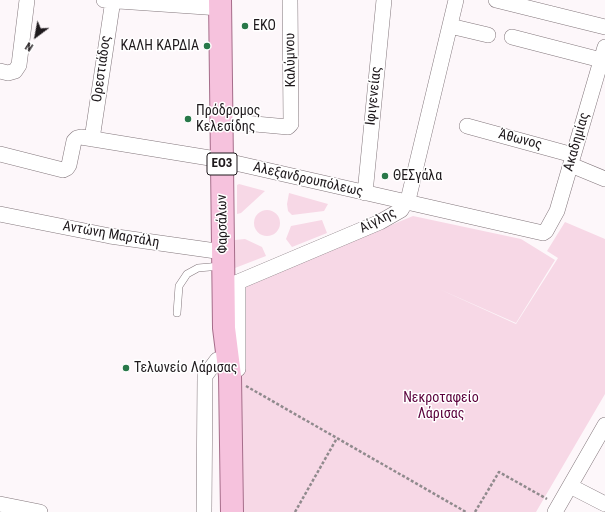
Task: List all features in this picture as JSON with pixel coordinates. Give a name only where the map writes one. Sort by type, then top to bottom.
[{"type":"main road","name":"Φαρσάλων","points":[[220,4],[224,259],[231,288],[224,328],[228,368]]},
{"type":"main road","name":"ΕΟ3","points":[[219,512],[228,368]]},
{"type":"main road","name":"ΕΟ3","points":[[228,368],[232,512]]},
{"type":"street","points":[[0,71],[8,73],[15,72],[19,65],[27,0]]},
{"type":"street","points":[[110,0],[220,4]]},
{"type":"street","name":"Ορεστιάδος","points":[[92,138],[110,0]]},
{"type":"street","name":"Καλύμνου","points":[[222,121],[288,127],[291,124],[290,0]]},
{"type":"street","name":"Ιφιγενείας","points":[[365,193],[384,0]]},
{"type":"street","name":"Αίγλης","points":[[231,288],[380,222],[401,210],[407,202],[456,0]]},
{"type":"street","points":[[496,0],[537,5],[605,27]]},
{"type":"street","points":[[450,26],[488,35]]},
{"type":"street","points":[[512,37],[604,56]]},
{"type":"street","name":"Ακαδημίας","points":[[543,233],[557,211],[604,56]]},
{"type":"street","name":"Άθωνος","points":[[467,126],[572,160],[605,180]]},
{"type":"street","name":"Αλεξανδρουπόλεως","points":[[0,154],[63,170],[69,165],[74,140],[81,137],[92,138],[222,160],[543,233]]},
{"type":"street","name":"Αντώνη Μαρτάλη","points":[[0,214],[224,259]]},
{"type":"street","points":[[231,288],[228,368],[240,512]]},
{"type":"street","points":[[204,512],[205,376],[228,368]]},
{"type":"street","points":[[557,508],[605,425]]},
{"type":"street","points":[[570,486],[605,504]]},
{"type":"street","points":[[0,504],[40,512]]},
{"type":"lane","points":[[177,313],[179,286],[187,274],[198,268],[224,259]]},
{"type":"path","points":[[228,368],[241,383],[466,512]]},
{"type":"path","points":[[295,512],[337,438]]},
{"type":"path","points":[[475,512],[499,472],[557,508]]},
{"type":"green space","points":[[239,184],[265,191],[241,213],[237,214],[237,185]]},
{"type":"green space","points":[[289,193],[328,204],[324,211],[292,215],[288,211],[287,204]]},
{"type":"green space","points":[[267,210],[276,214],[280,223],[276,232],[267,236],[258,232],[254,223],[258,214]]},
{"type":"green space","name":"Νεκροταφείο Λάρισας","points":[[413,216],[521,239],[555,260],[516,323],[439,289],[516,324],[558,258],[547,251],[565,222],[605,239],[605,394],[536,512],[242,512],[241,380],[244,286]]},
{"type":"green space","points":[[322,220],[327,233],[292,247],[286,239],[291,226]]},
{"type":"green space","points":[[245,239],[262,247],[266,256],[235,268],[235,240]]},
{"type":"place","name":"EKO","points":[[245,26]]},
{"type":"place","name":"ΚΑΛΗ ΚΑΡΔΙΑ","points":[[207,46]]},
{"type":"place","name":"Πρόδρομος Κελεσίδης","points":[[188,119]]},
{"type":"place","name":"ΘΕΣγάλα","points":[[385,176]]},
{"type":"place","name":"Τελωνείο Λάρισας","points":[[126,368]]}]
